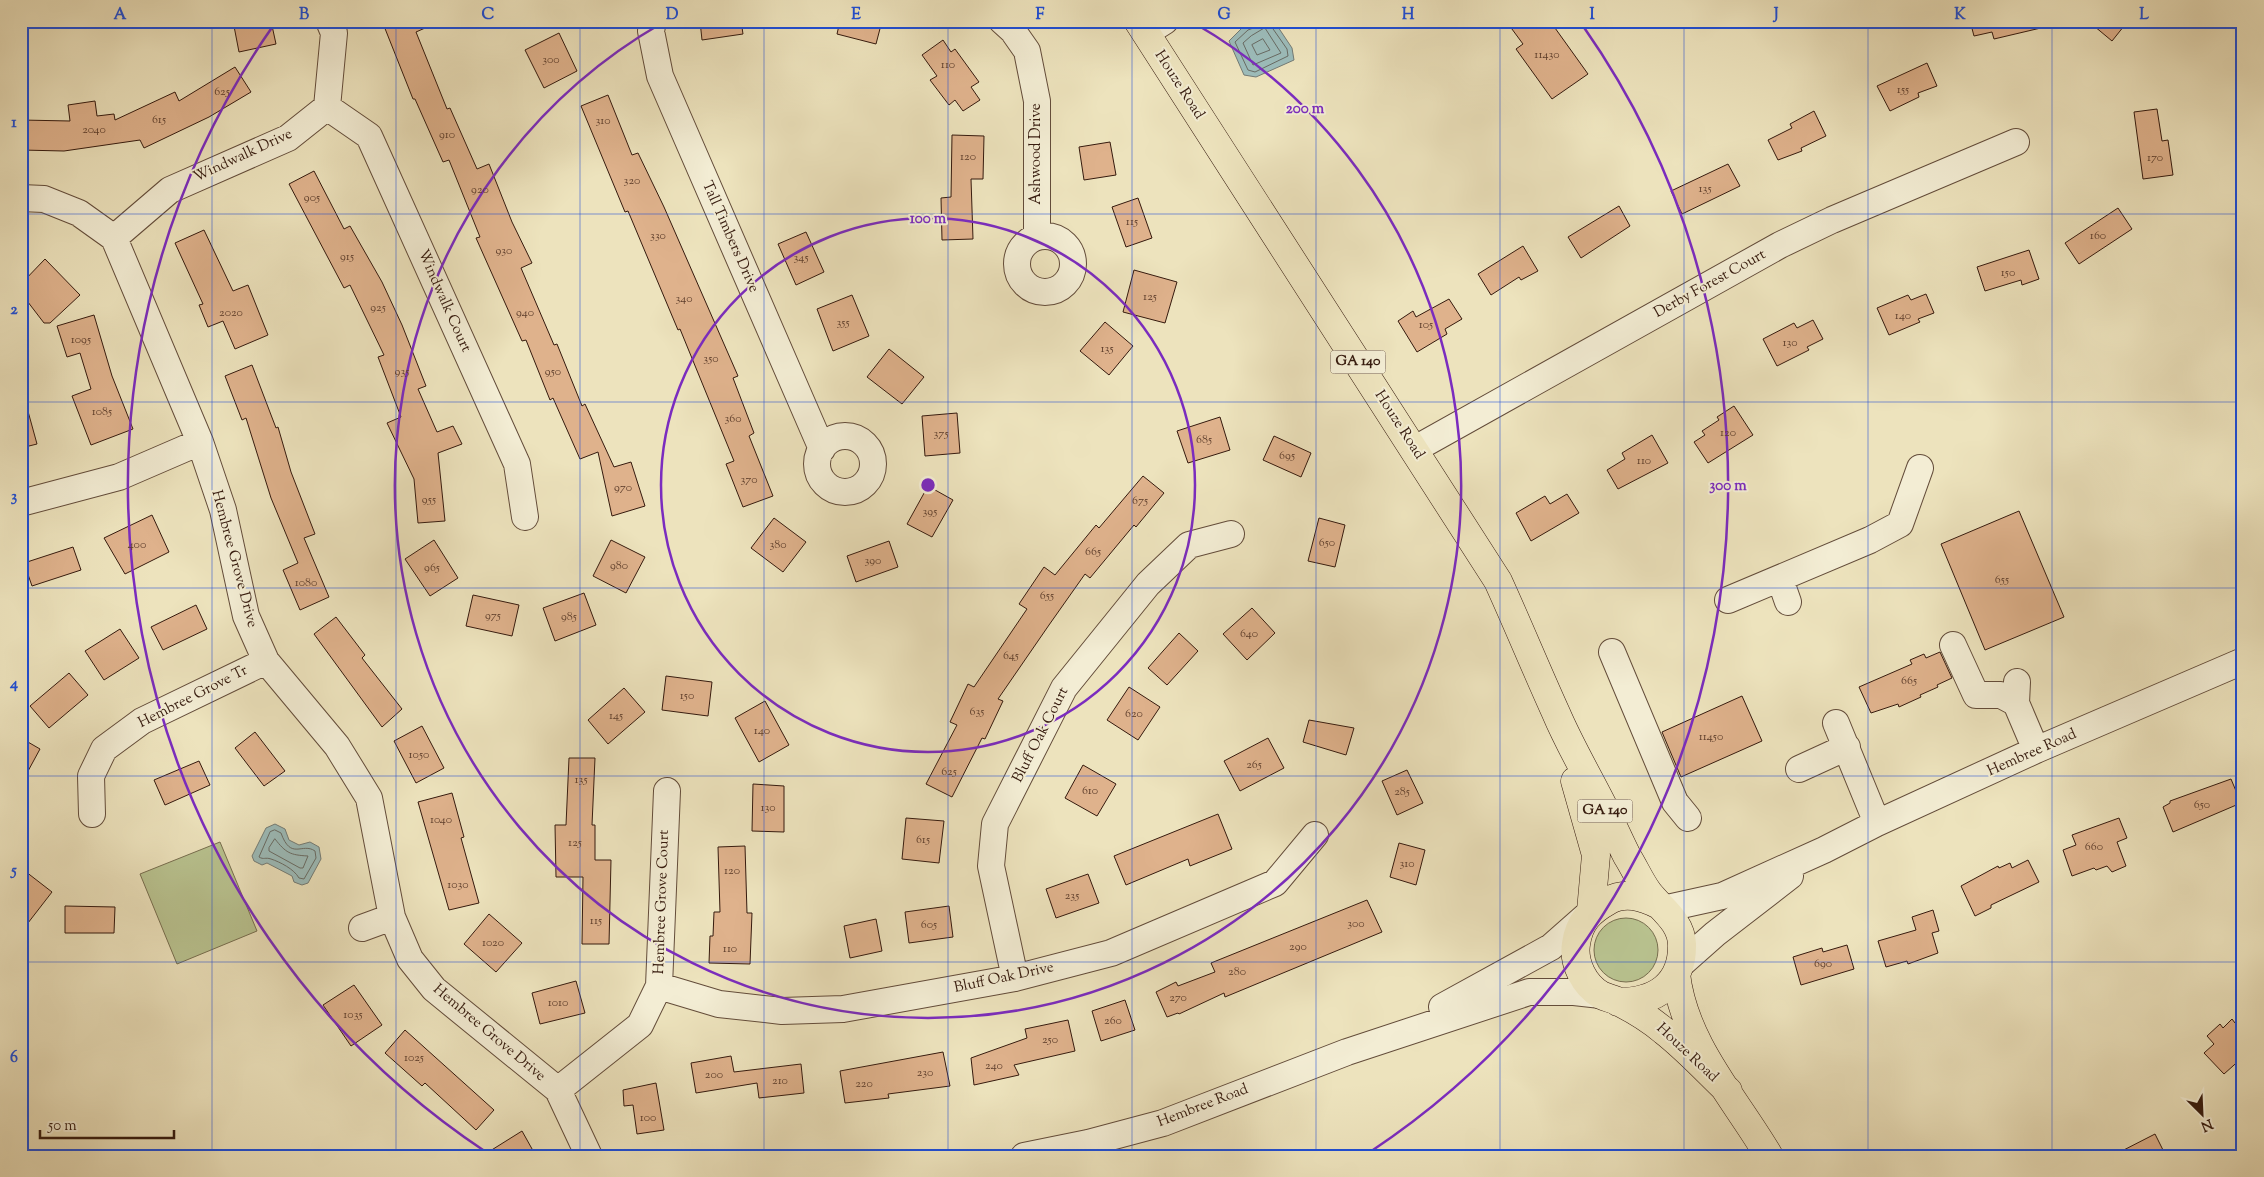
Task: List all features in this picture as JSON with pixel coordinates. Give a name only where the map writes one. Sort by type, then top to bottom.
[{"type":"main road","name":"Houze Road","points":[[1150,25],[1498,581],[1537,666],[1556,714],[1626,852],[1647,891],[1671,915],[1678,929],[1682,944],[1678,969],[1678,989],[1697,1043],[1711,1068],[1769,1156]]},
{"type":"main road","name":"Houze Road","points":[[1556,714],[1596,854],[1588,914],[1577,933],[1575,951],[1578,968],[1588,984],[1664,1030],[1728,1092]]},
{"type":"main road","points":[[1588,914],[1614,897],[1630,895],[1645,898],[1661,907]]},
{"type":"main road","points":[[1610,998],[1636,1002],[1654,996],[1666,987],[1678,969]]},
{"type":"street","points":[[327,107],[334,32],[329,21]]},
{"type":"street","name":"Tall Timbers Drive","points":[[653,21],[651,31],[660,76],[822,449]]},
{"type":"street","name":"Ashwood Drive","points":[[1002,21],[1013,31],[1027,51],[1037,101],[1036,237]]},
{"type":"street","name":"Windwalk Drive","points":[[114,238],[170,190],[288,138],[327,107]]},
{"type":"street","name":"Windwalk Court","points":[[327,107],[369,136],[517,464],[525,517]]},
{"type":"street","name":"Derby Forest Court","points":[[1415,449],[1780,245],[1832,220],[2016,142]]},
{"type":"street","points":[[21,198],[44,199],[78,213],[114,238]]},
{"type":"street","name":"Hembree Grove Drive","points":[[114,238],[200,442],[223,510],[246,616],[266,661],[337,746],[369,798],[392,918],[410,959],[434,988],[558,1090],[590,1156]]},
{"type":"street","points":[[21,503],[118,477],[200,442]]},
{"type":"street","points":[[1728,600],[1784,590],[1900,524],[1920,468]]},
{"type":"street","name":"Bluff Oak Court","points":[[1015,978],[991,866],[995,824],[1064,688],[1148,584],[1189,545],[1232,534]]},
{"type":"street","points":[[1953,645],[1976,695],[2001,695],[2016,692],[2036,750]]},
{"type":"street","points":[[1612,652],[1675,802],[1688,818]]},
{"type":"street","name":"Hembree Grove Tr","points":[[92,814],[91,776],[104,749],[142,721],[266,661]]},
{"type":"street","name":"Hembree Road","points":[[1661,907],[1722,896],[2036,750],[2243,661]]},
{"type":"street","points":[[1836,723],[1877,823]]},
{"type":"street","points":[[1799,769],[1847,747]]},
{"type":"street","name":"Hembree Grove Court","points":[[558,1090],[640,1025],[659,986],[667,791]]},
{"type":"street","name":"Bluff Oak Drive","points":[[659,986],[719,1004],[782,1012],[842,1009],[1015,978],[1110,953],[1275,883],[1315,835]]},
{"type":"street","name":"Hembree Road","points":[[1678,969],[1715,934],[1824,850]]},
{"type":"street","name":"Hembree Road","points":[[1377,1042],[1551,947],[1588,914]]},
{"type":"street","points":[[362,928],[392,918]]},
{"type":"street","name":"Hembree Road","points":[[1024,1156],[1088,1143],[1123,1144],[1163,1123],[1272,1079],[1529,992],[1574,992],[1610,998]]},
{"type":"green space","points":[[220,842],[257,931],[177,964],[140,874]]},
{"type":"green space","points":[[1620,918],[1632,918],[1649,927],[1656,938],[1658,950],[1656,962],[1649,973],[1632,982],[1620,982],[1608,977],[1599,968],[1594,956],[1594,944],[1599,932],[1608,923]]},
{"type":"water","points":[[1261,21],[1274,21],[1292,48],[1294,60],[1256,77],[1244,75],[1229,41],[1245,25]]},
{"type":"water","points":[[275,824],[285,829],[289,840],[299,845],[310,842],[319,847],[321,859],[308,883],[302,885],[294,882],[292,876],[267,863],[262,865],[254,861],[252,856],[266,828]]},
{"type":"building","points":[[233,21],[271,21],[276,44],[239,52]]},
{"type":"building","points":[[382,21],[441,21],[416,32],[447,109],[450,108],[477,169],[489,164],[512,222],[532,263],[521,268],[554,345],[557,344],[582,406],[585,404],[614,467],[631,462],[645,506],[612,516],[598,452],[580,459],[553,398],[550,400],[526,340],[522,341],[476,238],[480,237],[449,160],[443,162],[415,99],[413,99]]},
{"type":"building","points":[[700,21],[741,21],[743,34],[702,40]]},
{"type":"building","points":[[840,21],[882,21],[876,44],[837,34]]},
{"type":"building","points":[[1506,21],[1538,21],[1542,27],[1550,21],[1588,74],[1552,99],[1516,49],[1523,44]]},
{"type":"building","points":[[1970,21],[2044,21],[2045,27],[1994,39],[1992,32],[1974,36]]},
{"type":"building","points":[[2088,21],[2128,21],[2112,41]]},
{"type":"building","points":[[559,33],[577,71],[544,88],[525,50]]},
{"type":"building","points":[[943,40],[951,52],[955,49],[979,82],[971,87],[980,100],[963,111],[955,100],[949,105],[930,80],[937,76],[922,55]]},
{"type":"building","points":[[1927,63],[1937,86],[1918,93],[1919,97],[1890,111],[1877,86]]},
{"type":"building","points":[[235,67],[251,92],[209,117],[144,148],[140,140],[64,151],[21,150],[21,120],[70,121],[68,105],[95,101],[97,116],[114,114],[115,120],[175,92],[179,101]]},
{"type":"building","points":[[608,95],[632,155],[638,153],[664,207],[738,376],[733,378],[754,433],[749,436],[773,496],[743,507],[726,464],[734,461],[680,329],[678,330],[628,211],[625,212],[581,106]]},
{"type":"building","points":[[2157,109],[2162,141],[2168,140],[2173,175],[2143,179],[2134,112]]},
{"type":"building","points":[[1814,111],[1826,136],[1801,148],[1802,151],[1778,160],[1768,140],[1792,128],[1790,124]]},
{"type":"building","points":[[952,135],[984,136],[983,179],[971,179],[973,239],[942,240],[941,198],[951,197]]},
{"type":"building","points":[[1110,142],[1116,175],[1084,180],[1079,147]]},
{"type":"building","points":[[1728,164],[1740,186],[1682,214],[1671,191]]},
{"type":"building","points":[[314,171],[344,229],[350,226],[382,282],[402,325],[426,386],[418,389],[437,432],[453,426],[462,444],[438,453],[445,521],[418,523],[414,479],[387,423],[401,417],[378,357],[384,355],[350,285],[344,288],[289,184]]},
{"type":"building","points":[[1138,198],[1152,238],[1126,247],[1112,207]]},
{"type":"building","points":[[1619,206],[1630,226],[1581,258],[1568,237]]},
{"type":"building","points":[[2118,208],[2132,229],[2079,264],[2065,243]]},
{"type":"building","points":[[204,230],[233,291],[248,285],[268,335],[235,349],[223,321],[208,327],[199,305],[203,304],[175,243]]},
{"type":"building","points":[[806,232],[824,272],[796,285],[778,244]]},
{"type":"building","points":[[1523,246],[1538,271],[1521,280],[1519,277],[1491,295],[1478,274]]},
{"type":"building","points":[[2029,250],[2039,279],[2022,285],[2021,280],[1985,291],[1977,267]]},
{"type":"building","points":[[45,259],[80,295],[50,323],[44,323],[21,293],[21,284]]},
{"type":"building","points":[[1134,270],[1177,282],[1165,323],[1123,312]]},
{"type":"building","points":[[1926,294],[1934,313],[1918,319],[1920,322],[1889,335],[1877,308],[1908,295],[1911,300]]},
{"type":"building","points":[[852,295],[869,336],[833,351],[817,309]]},
{"type":"building","points":[[1449,299],[1462,319],[1445,329],[1447,334],[1417,352],[1398,321],[1413,311],[1416,317]]},
{"type":"building","points":[[94,315],[112,376],[133,429],[91,445],[72,396],[91,389],[80,353],[67,357],[57,326]]},
{"type":"building","points":[[1813,320],[1823,339],[1807,347],[1809,350],[1777,366],[1763,339],[1794,323],[1797,328]]},
{"type":"building","points":[[1105,322],[1133,346],[1109,375],[1080,351]]},
{"type":"building","points":[[889,349],[924,377],[902,404],[867,377]]},
{"type":"building","points":[[252,365],[276,428],[278,427],[291,472],[315,534],[304,538],[329,597],[300,610],[283,570],[298,563],[271,498],[246,418],[242,420],[225,376]]},
{"type":"building","points":[[21,404],[26,404],[37,444],[21,448]]},
{"type":"building","points":[[1734,406],[1753,435],[1708,463],[1694,442],[1705,435],[1702,431],[1719,420],[1717,417]]},
{"type":"building","points":[[957,413],[960,453],[925,456],[922,416]]},
{"type":"building","points":[[1220,417],[1230,450],[1188,463],[1177,431]]},
{"type":"building","points":[[1652,435],[1668,463],[1618,489],[1607,470],[1625,459],[1622,453]]},
{"type":"building","points":[[1274,436],[1311,453],[1301,477],[1263,460]]},
{"type":"building","points":[[1143,476],[1164,493],[1136,527],[1134,525],[1090,578],[1085,574],[1049,625],[998,699],[1003,701],[985,739],[982,738],[952,797],[926,784],[957,725],[950,722],[968,684],[974,687],[1027,609],[1019,604],[1044,567],[1055,575],[1096,525],[1099,528]]},
{"type":"building","points":[[928,486],[953,500],[932,537],[907,524]]},
{"type":"building","points":[[1567,494],[1579,513],[1531,541],[1516,513],[1545,496],[1550,504]]},
{"type":"building","points":[[2019,511],[2064,617],[1985,650],[1941,544]]},
{"type":"building","points":[[152,515],[169,552],[125,574],[104,538]]},
{"type":"building","points":[[774,518],[806,542],[783,572],[751,548]]},
{"type":"building","points":[[1319,518],[1345,525],[1335,567],[1308,561]]},
{"type":"building","points":[[434,540],[458,578],[430,596],[405,559]]},
{"type":"building","points":[[611,540],[645,557],[626,593],[593,576]]},
{"type":"building","points":[[889,541],[898,567],[856,582],[847,556]]},
{"type":"building","points":[[73,547],[81,570],[32,586],[24,563]]},
{"type":"building","points":[[584,593],[596,625],[555,641],[543,608]]},
{"type":"building","points":[[473,595],[519,605],[512,636],[466,626]]},
{"type":"building","points":[[196,605],[207,629],[163,650],[151,627]]},
{"type":"building","points":[[1252,608],[1275,633],[1247,660],[1223,634]]},
{"type":"building","points":[[336,617],[365,655],[362,658],[402,709],[382,727],[314,634]]},
{"type":"building","points":[[120,629],[139,658],[104,680],[85,651]]},
{"type":"building","points":[[1179,633],[1198,651],[1167,685],[1148,668]]},
{"type":"building","points":[[1940,652],[1952,678],[1920,695],[1921,697],[1899,707],[1898,704],[1871,713],[1859,687],[1912,664],[1910,660],[1924,654],[1926,658]]},
{"type":"building","points":[[69,673],[88,695],[49,728],[30,706]]},
{"type":"building","points":[[666,676],[712,682],[708,716],[662,710]]},
{"type":"building","points":[[1129,687],[1160,707],[1138,740],[1107,720]]},
{"type":"building","points":[[624,688],[645,712],[608,744],[588,720]]},
{"type":"building","points":[[1742,696],[1762,741],[1681,777],[1662,732]]},
{"type":"building","points":[[765,701],[789,745],[759,762],[735,718]]},
{"type":"building","points":[[1309,720],[1354,728],[1346,755],[1303,742]]},
{"type":"building","points":[[422,726],[444,768],[416,783],[394,741]]},
{"type":"building","points":[[255,732],[285,771],[264,786],[235,748]]},
{"type":"building","points":[[21,738],[40,749],[21,784]]},
{"type":"building","points":[[1268,738],[1284,768],[1240,791],[1224,761]]},
{"type":"building","points":[[569,758],[595,758],[592,825],[595,825],[595,860],[611,860],[609,944],[582,944],[583,877],[556,877],[555,825],[566,825]]},
{"type":"building","points":[[199,761],[210,785],[165,805],[154,780]]},
{"type":"building","points":[[1083,765],[1116,784],[1097,816],[1065,798]]},
{"type":"building","points":[[1407,770],[1423,803],[1397,815],[1382,781]]},
{"type":"building","points":[[2231,779],[2241,803],[2173,832],[2163,807],[2170,803],[2170,801]]},
{"type":"building","points":[[753,784],[784,786],[784,832],[752,831]]},
{"type":"building","points":[[452,793],[464,837],[461,838],[479,903],[449,910],[418,802]]},
{"type":"building","points":[[1218,814],[1232,849],[1190,866],[1188,859],[1126,885],[1114,856]]},
{"type":"building","points":[[906,818],[944,821],[939,863],[902,859]]},
{"type":"building","points":[[2119,818],[2127,838],[2117,842],[2126,866],[2112,872],[2107,866],[2096,870],[2094,868],[2072,876],[2063,850],[2076,845],[2072,835]]},
{"type":"building","points":[[1399,843],[1425,850],[1416,885],[1390,877]]},
{"type":"building","points":[[745,846],[747,913],[752,913],[750,964],[709,963],[710,936],[713,936],[714,912],[720,912],[718,847]]},
{"type":"building","points":[[2028,860],[2039,882],[1991,905],[1991,908],[1975,916],[1961,886],[1998,866],[1999,868],[2010,863],[2012,868]]},
{"type":"building","points":[[21,868],[52,892],[21,932]]},
{"type":"building","points":[[1088,874],[1099,903],[1056,918],[1046,889]]},
{"type":"building","points":[[1367,900],[1382,932],[1225,997],[1224,993],[1179,1014],[1167,1017],[1156,992],[1176,982],[1178,986],[1215,972],[1211,963]]},
{"type":"building","points":[[65,906],[115,907],[114,933],[65,933]]},
{"type":"building","points":[[949,906],[953,937],[909,943],[905,912]]},
{"type":"building","points":[[1933,910],[1939,931],[1932,933],[1938,953],[1908,964],[1907,961],[1886,967],[1878,941],[1916,930],[1912,917]]},
{"type":"building","points":[[489,914],[522,943],[496,972],[464,944]]},
{"type":"building","points":[[876,919],[882,951],[850,958],[844,926]]},
{"type":"building","points":[[1847,945],[1854,969],[1801,985],[1793,957],[1822,948],[1823,952]]},
{"type":"building","points":[[576,981],[585,1013],[540,1024],[532,993]]},
{"type":"building","points":[[354,985],[382,1025],[351,1046],[323,1005]]},
{"type":"building","points":[[1125,1000],[1135,1030],[1101,1041],[1092,1011]]},
{"type":"building","points":[[2243,1016],[2243,1057],[2224,1074],[2204,1053],[2214,1044],[2207,1036],[2220,1024],[2223,1028],[2232,1019],[2235,1023]]},
{"type":"building","points":[[1068,1020],[1075,1051],[1014,1065],[1019,1075],[974,1085],[971,1058],[1027,1038],[1025,1029]]},
{"type":"building","points":[[405,1030],[494,1110],[476,1130],[425,1083],[422,1086],[385,1053]]},
{"type":"building","points":[[943,1052],[950,1086],[888,1094],[889,1098],[845,1103],[840,1071]]},
{"type":"building","points":[[731,1056],[734,1072],[801,1064],[804,1093],[759,1098],[757,1083],[696,1093],[691,1063]]},
{"type":"building","points":[[656,1083],[664,1130],[637,1134],[633,1105],[624,1106],[623,1090]]},
{"type":"building","points":[[522,1131],[536,1156],[482,1156]]},
{"type":"building","points":[[2155,1134],[2166,1156],[2112,1156]]}]
